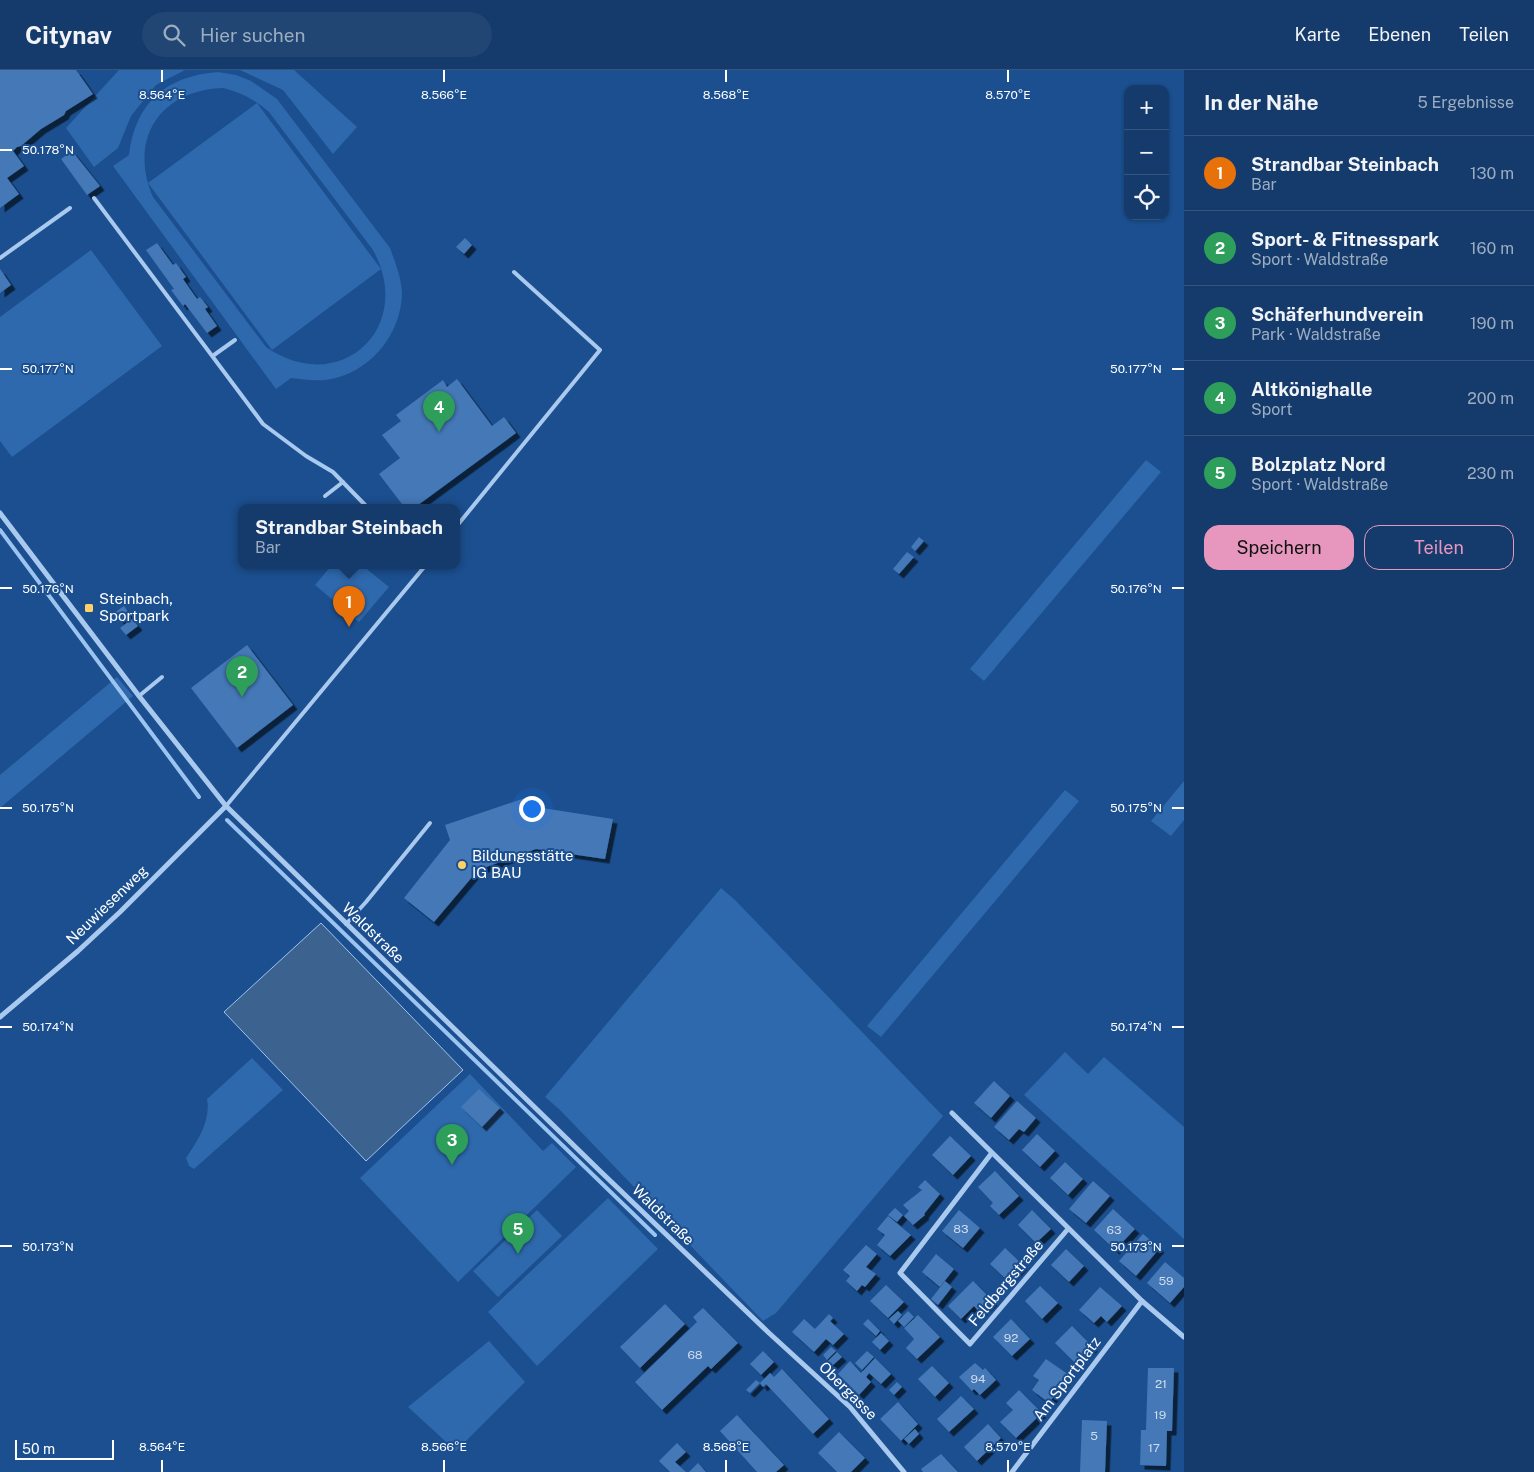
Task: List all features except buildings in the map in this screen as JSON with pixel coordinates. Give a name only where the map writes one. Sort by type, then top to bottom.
[{"type":"street","name":"Waldstraße","points":[[0,513],[139,696],[226,806],[769,1333]]},
{"type":"street","name":"Neuwiesenweg","points":[[0,1017],[99,932],[226,806]]},
{"type":"street","points":[[952,1113],[991,1154],[1142,1301],[1184,1336]]},
{"type":"street","name":"Feldbergstraße","points":[[991,1154],[900,1274],[970,1344],[1068,1229]]},
{"type":"street","name":"Am Sportplatz","points":[[1012,1472],[1142,1301]]},
{"type":"street","name":"Obergasse","points":[[769,1333],[850,1407],[904,1472]]},
{"type":"lane","points":[[94,198],[214,355],[263,424],[306,456],[334,472],[364,504]]},
{"type":"lane","points":[[0,258],[70,208]]},
{"type":"lane","points":[[460,522],[600,350],[514,272]]},
{"type":"lane","points":[[214,355],[235,340]]},
{"type":"lane","points":[[325,496],[343,482]]},
{"type":"lane","points":[[226,806],[420,569]]},
{"type":"lane","points":[[139,696],[162,677]]},
{"type":"lane","points":[[346,924],[430,823]]},
{"type":"shaded area","points":[[119,70],[185,70],[156,85],[131,116],[118,148],[94,167],[66,128]]},
{"type":"shaded area","points":[[240,70],[294,70],[357,127],[333,154],[283,90]]},
{"type":"shaded area","points":[[218,72],[236,75],[251,81],[277,99],[390,248],[399,275],[402,292],[397,320],[391,334],[374,357],[350,373],[325,380],[291,378],[276,389],[113,166],[129,155],[132,137],[138,121],[146,107],[156,96],[169,86],[183,79]],"holes":[[[223,88],[242,94],[269,112],[373,250],[384,279],[385,305],[377,328],[363,347],[343,359],[320,364],[293,361],[266,347],[153,197],[146,176],[145,156],[148,138],[155,122],[167,108],[182,98],[201,91]]]},
{"type":"shaded area","points":[[257,103],[381,269],[272,350],[148,183]]},
{"type":"shaded area","points":[[91,250],[162,346],[12,457],[0,441],[0,317]]},
{"type":"shaded area","points":[[1146,460],[1161,472],[984,681],[970,669]]},
{"type":"shaded area","points":[[328,569],[367,569],[389,587],[359,622],[315,585]]},
{"type":"shaded area","points":[[117,677],[133,696],[0,808],[0,775]]},
{"type":"shaded area","points":[[1184,781],[1184,820],[1171,836],[1151,821]]},
{"type":"shaded area","points":[[1065,790],[1079,801],[881,1037],[867,1026]]},
{"type":"shaded area","points":[[721,888],[735,900],[943,1116],[776,1313],[763,1321],[559,1109],[545,1097]]},
{"type":"shaded area","points":[[321,923],[463,1070],[366,1161],[224,1012]]},
{"type":"shaded area","points":[[1065,1052],[1088,1074],[1104,1057],[1184,1127],[1184,1239],[1024,1095]]},
{"type":"shaded area","points":[[252,1058],[283,1090],[194,1169],[189,1166],[186,1158],[199,1137],[205,1122],[208,1107],[207,1099]]},
{"type":"shaded area","points":[[470,1074],[543,1151],[552,1143],[576,1167],[458,1282],[360,1178]]},
{"type":"shaded area","points":[[608,1198],[658,1249],[537,1366],[488,1312]]},
{"type":"shaded area","points":[[537,1210],[562,1236],[498,1297],[473,1271]]},
{"type":"shaded area","points":[[489,1341],[525,1382],[456,1451],[408,1407]]},
{"type":"waterway","points":[[0,530],[199,797]]},
{"type":"waterway","points":[[227,820],[655,1235]]},
{"type":"place","name":"Altkönighalle","points":[[439,432]]},
{"type":"place","name":"Steinbach, Sportpark","points":[[89,608]]},
{"type":"place","name":"Strandbar Steinbach","points":[[349,627]]},
{"type":"place","name":"Sport- & Fitnesspark","points":[[242,697]]},
{"type":"place","name":"Bildungsstätte IG BAU","points":[[462,865]]},
{"type":"place","name":"Schäferhundverein","points":[[452,1165]]},
{"type":"place","name":"Bolzplatz Nord","points":[[518,1254]]}]
